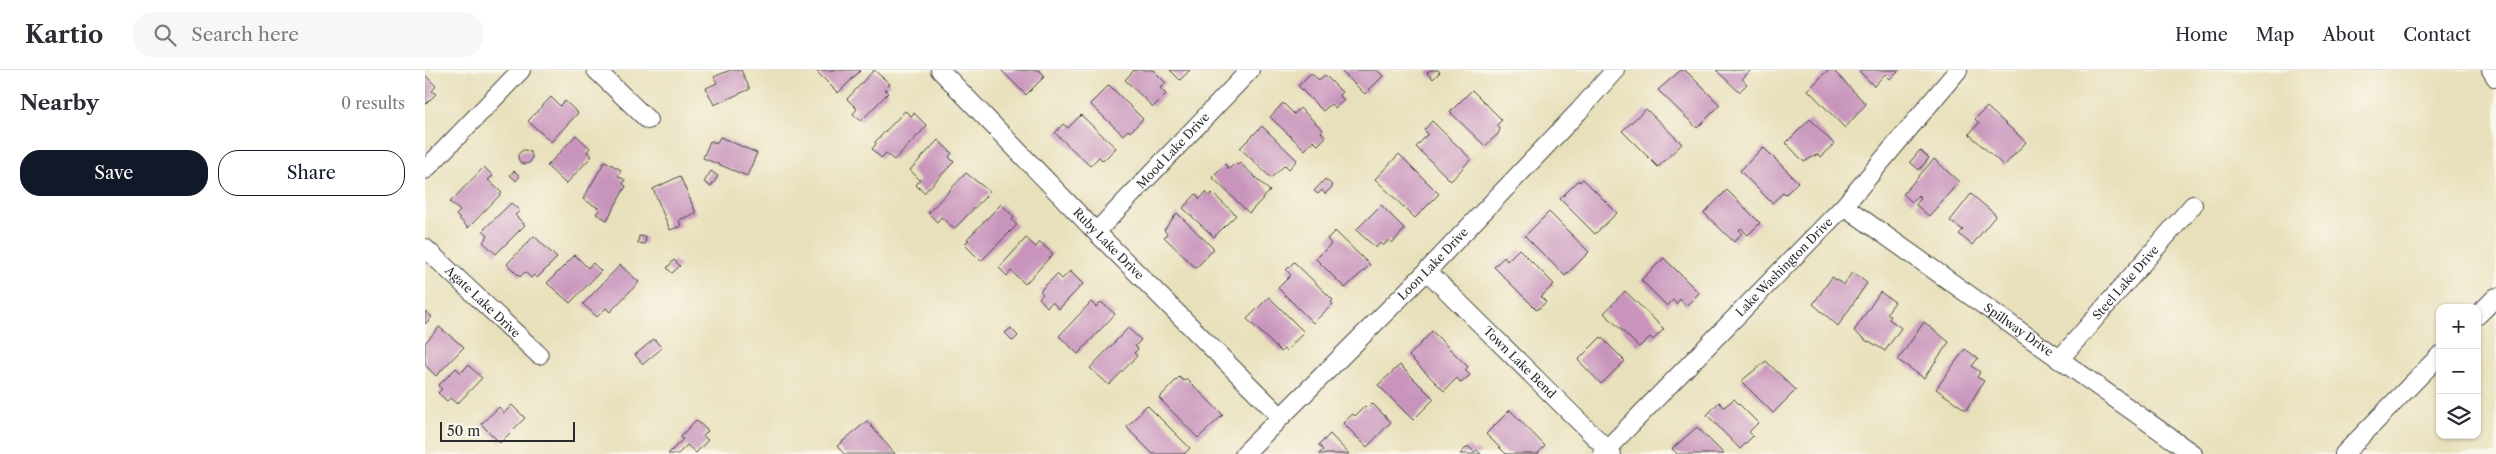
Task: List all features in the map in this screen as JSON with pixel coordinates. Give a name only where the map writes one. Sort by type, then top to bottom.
[{"type":"street","points":[[425,170],[521,70]]},
{"type":"street","points":[[596,70],[648,120]]},
{"type":"street","name":"Ruby Lake Drive","points":[[939,70],[1096,232],[1280,416]]},
{"type":"street","name":"Mood Lake Drive","points":[[1096,232],[1250,70]]},
{"type":"street","name":"Loon Lake Drive","points":[[1244,454],[1427,271],[1615,70]]},
{"type":"street","name":"Lake Washington Drive","points":[[1607,452],[1844,206],[1958,70]]},
{"type":"street","points":[[2491,70],[2496,78]]},
{"type":"street","name":"Steel Lake Drive","points":[[2059,360],[2193,205]]},
{"type":"street","name":"Spillway Drive","points":[[1844,206],[2193,454]]},
{"type":"street","name":"Agate Lake Drive","points":[[425,248],[539,355]]},
{"type":"street","name":"Town Lake Bend","points":[[1427,271],[1607,452]]},
{"type":"street","points":[[2481,312],[2496,297]]},
{"type":"street","points":[[2344,454],[2436,359]]},
{"type":"building","points":[[730,70],[741,70],[750,89],[714,105],[706,88],[717,83],[714,77]]},
{"type":"building","points":[[820,70],[861,70],[838,93],[817,72]]},
{"type":"building","points":[[874,70],[890,84],[885,89],[888,93],[861,121],[853,114],[857,109],[847,99]]},
{"type":"building","points":[[1001,70],[1039,70],[1045,76],[1026,95]]},
{"type":"building","points":[[1134,70],[1153,70],[1166,83],[1160,88],[1166,94],[1153,107],[1125,80]]},
{"type":"building","points":[[1170,70],[1190,70],[1180,80]]},
{"type":"building","points":[[1340,70],[1377,70],[1383,76],[1365,94]]},
{"type":"building","points":[[1430,70],[1438,70],[1440,72],[1433,79],[1427,73]]},
{"type":"building","points":[[1681,70],[1685,70],[1720,105],[1697,128],[1658,90]]},
{"type":"building","points":[[1716,70],[1751,70],[1742,79],[1747,84],[1739,92]]},
{"type":"building","points":[[1828,70],[1833,70],[1866,104],[1845,128],[1808,90]]},
{"type":"building","points":[[1858,70],[1899,70],[1890,79],[1885,74],[1874,86]]},
{"type":"building","points":[[1311,73],[1319,80],[1325,75],[1342,92],[1339,95],[1344,100],[1335,108],[1331,104],[1323,111],[1298,86]]},
{"type":"building","points":[[425,75],[436,86],[432,91],[436,94],[425,105]]},
{"type":"building","points":[[1109,85],[1143,119],[1130,132],[1128,130],[1123,135],[1090,104]]},
{"type":"building","points":[[1472,90],[1502,120],[1497,125],[1500,129],[1498,134],[1485,146],[1450,112]]},
{"type":"building","points":[[551,97],[560,106],[565,101],[578,113],[551,142],[528,121]]},
{"type":"building","points":[[1283,103],[1294,114],[1300,108],[1323,130],[1321,132],[1326,137],[1318,145],[1313,141],[1305,150],[1270,117]]},
{"type":"building","points":[[1987,107],[2026,142],[2004,166],[1969,134],[1979,123],[1975,119]]},
{"type":"building","points":[[1646,109],[1682,144],[1658,167],[1622,131]]},
{"type":"building","points":[[905,111],[911,116],[914,113],[927,126],[894,160],[886,153],[881,158],[872,149],[876,144],[875,142]]},
{"type":"building","points":[[1081,115],[1116,148],[1103,161],[1099,157],[1090,166],[1055,133],[1063,124],[1068,128]]},
{"type":"building","points":[[1810,119],[1834,144],[1820,157],[1818,154],[1804,162],[1786,143]]},
{"type":"building","points":[[1432,121],[1471,159],[1451,181],[1416,147],[1428,134],[1424,130]]},
{"type":"building","points":[[1262,126],[1297,160],[1289,169],[1285,165],[1271,178],[1240,148]]},
{"type":"building","points":[[576,135],[590,148],[587,152],[592,156],[566,184],[547,166]]},
{"type":"building","points":[[720,137],[757,153],[747,176],[703,158],[710,141],[717,143]]},
{"type":"building","points":[[938,140],[952,153],[949,157],[954,162],[924,193],[916,185],[920,180],[910,170]]},
{"type":"building","points":[[1763,147],[1798,182],[1785,195],[1783,193],[1772,203],[1740,171]]},
{"type":"building","points":[[525,150],[530,152],[532,157],[530,162],[525,164],[520,162],[518,157],[520,152]]},
{"type":"building","points":[[1920,150],[1929,158],[1919,170],[1910,162]]},
{"type":"building","points":[[1399,154],[1439,194],[1415,218],[1375,179]]},
{"type":"building","points":[[1934,159],[1959,182],[1929,216],[1916,205],[1921,198],[1918,195],[1912,202],[1903,194]]},
{"type":"building","points":[[605,161],[621,170],[618,176],[625,180],[623,184],[626,186],[607,220],[596,214],[600,209],[583,199]]},
{"type":"building","points":[[1235,163],[1237,165],[1240,163],[1270,191],[1249,213],[1212,177],[1225,164],[1229,169]]},
{"type":"building","points":[[484,167],[493,176],[488,180],[502,193],[468,228],[456,215],[460,211],[450,202]]},
{"type":"building","points":[[514,171],[520,176],[516,181],[510,175]]},
{"type":"building","points":[[711,171],[718,176],[711,187],[704,182]]},
{"type":"building","points":[[966,173],[990,192],[954,229],[941,217],[937,222],[928,213]]},
{"type":"building","points":[[680,176],[696,213],[679,220],[681,226],[670,230],[653,189]]},
{"type":"building","points":[[1325,179],[1333,186],[1325,194],[1322,190],[1318,194],[1314,191]]},
{"type":"building","points":[[1583,179],[1617,213],[1595,234],[1560,199],[1579,180],[1580,182]]},
{"type":"building","points":[[1727,190],[1760,223],[1748,235],[1741,228],[1739,230],[1742,233],[1734,242],[1704,213]]},
{"type":"building","points":[[1206,192],[1209,196],[1212,193],[1236,215],[1214,237],[1183,208],[1196,194],[1200,199]]},
{"type":"building","points":[[1971,194],[1996,215],[1972,245],[1959,234],[1963,230],[1950,221]]},
{"type":"building","points":[[511,203],[520,211],[515,215],[525,225],[496,254],[483,242],[488,235],[483,230]]},
{"type":"building","points":[[1001,204],[1014,217],[1012,220],[1017,225],[981,261],[964,244]]},
{"type":"building","points":[[1381,205],[1405,229],[1392,243],[1389,240],[1383,246],[1380,243],[1376,248],[1356,230]]},
{"type":"building","points":[[1549,212],[1589,252],[1565,276],[1525,236]]},
{"type":"building","points":[[1177,213],[1214,249],[1196,268],[1164,237],[1167,234],[1164,230]]},
{"type":"building","points":[[1335,231],[1370,265],[1345,288],[1316,259],[1331,244],[1327,239]]},
{"type":"building","points":[[534,236],[557,258],[537,278],[534,275],[531,278],[525,272],[520,277],[507,264]]},
{"type":"building","points":[[639,236],[646,237],[645,244],[638,243]]},
{"type":"building","points":[[1026,238],[1036,247],[1040,242],[1053,254],[1025,284],[1011,271],[1007,276],[999,268]]},
{"type":"building","points":[[1519,249],[1554,284],[1541,297],[1546,302],[1537,310],[1494,267],[1504,257],[1507,261]]},
{"type":"building","points":[[575,255],[588,268],[593,263],[601,271],[570,303],[547,283]]},
{"type":"building","points":[[1664,258],[1699,293],[1686,306],[1680,299],[1676,304],[1673,300],[1667,306],[1641,280]]},
{"type":"building","points":[[674,260],[680,266],[672,273],[667,268]]},
{"type":"building","points":[[1294,262],[1333,300],[1331,302],[1333,304],[1313,323],[1278,288],[1291,275],[1286,270]]},
{"type":"building","points":[[620,265],[639,282],[610,312],[606,308],[597,317],[583,304]]},
{"type":"building","points":[[1070,271],[1083,284],[1059,309],[1052,302],[1047,307],[1039,298],[1043,294],[1040,291],[1057,274],[1062,279]]},
{"type":"building","points":[[1852,272],[1867,283],[1838,326],[1813,304],[1832,277],[1844,285]]},
{"type":"building","points":[[1625,291],[1664,329],[1653,340],[1650,337],[1639,347],[1604,313]]},
{"type":"building","points":[[1880,292],[1895,302],[1887,313],[1891,316],[1889,319],[1901,328],[1885,351],[1868,342],[1854,331]]},
{"type":"building","points":[[1269,297],[1304,332],[1286,351],[1284,349],[1281,352],[1247,319]]},
{"type":"building","points":[[1091,302],[1096,307],[1101,302],[1115,314],[1078,354],[1059,336]]},
{"type":"building","points":[[425,311],[432,317],[425,324]]},
{"type":"building","points":[[1924,322],[1949,342],[1924,378],[1898,360]]},
{"type":"building","points":[[439,327],[464,347],[436,376],[425,365],[425,343]]},
{"type":"building","points":[[1011,328],[1018,336],[1013,341],[1005,333]]},
{"type":"building","points":[[1128,328],[1141,340],[1135,346],[1138,349],[1134,353],[1137,356],[1109,385],[1090,368]]},
{"type":"building","points":[[1432,331],[1468,367],[1465,370],[1470,375],[1461,383],[1457,378],[1444,391],[1409,356]]},
{"type":"building","points":[[1601,337],[1625,361],[1601,384],[1578,360]]},
{"type":"building","points":[[654,339],[662,348],[643,364],[635,355]]},
{"type":"building","points":[[1965,349],[1978,358],[1972,366],[1980,372],[1977,377],[1984,381],[1966,410],[1936,389]]},
{"type":"building","points":[[1766,361],[1796,390],[1773,413],[1741,381]]},
{"type":"building","points":[[468,365],[482,378],[457,404],[450,398],[447,401],[438,393],[442,389],[438,386],[456,368],[461,373]]},
{"type":"building","points":[[1400,365],[1434,399],[1413,420],[1378,385]]},
{"type":"building","points":[[1179,377],[1184,381],[1187,379],[1223,415],[1198,438],[1159,398]]},
{"type":"building","points":[[1734,399],[1758,423],[1749,432],[1753,436],[1740,449],[1707,415],[1719,402],[1724,407]]},
{"type":"building","points":[[1372,403],[1391,422],[1367,447],[1343,423],[1353,414],[1355,416],[1365,406],[1367,408]]},
{"type":"building","points":[[512,405],[525,418],[500,443],[481,424],[499,407],[504,413]]},
{"type":"building","points":[[1147,405],[1190,448],[1184,454],[1153,454],[1130,431],[1127,427]]},
{"type":"building","points":[[1510,410],[1545,446],[1539,454],[1506,454],[1486,434]]},
{"type":"building","points":[[696,420],[708,431],[703,436],[708,440],[696,453],[687,445],[678,454],[668,454],[683,439],[680,437]]},
{"type":"building","points":[[867,421],[895,454],[844,454],[837,446]]},
{"type":"building","points":[[1697,427],[1724,454],[1677,454],[1672,449]]},
{"type":"building","points":[[1330,434],[1349,454],[1319,454],[1323,450],[1319,445]]},
{"type":"building","points":[[1468,446],[1474,452],[1477,450],[1481,454],[1460,454]]}]
